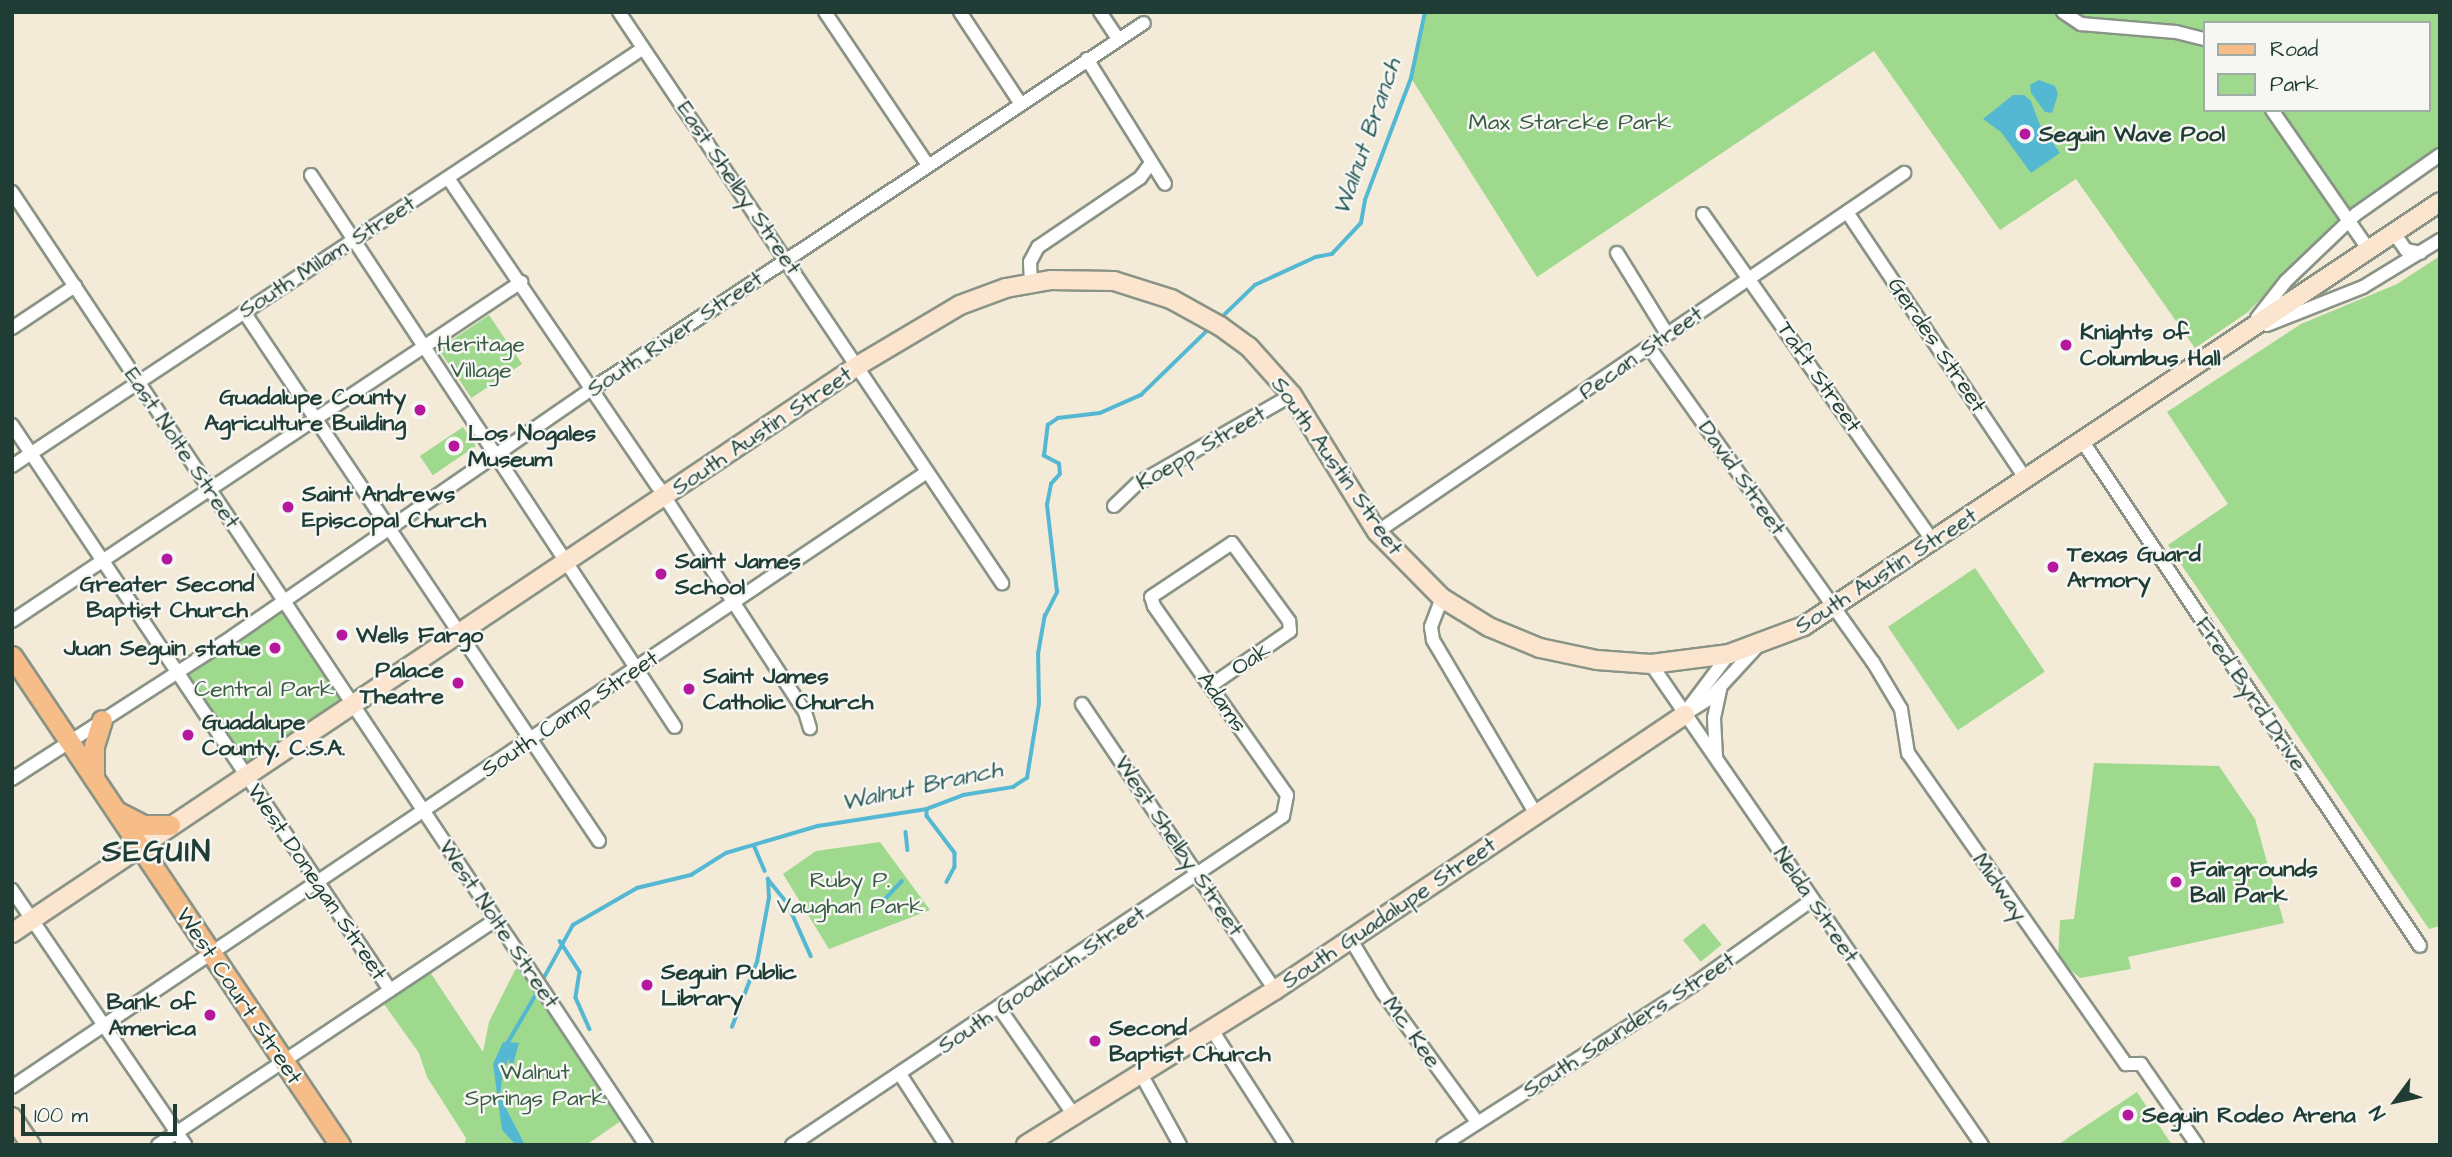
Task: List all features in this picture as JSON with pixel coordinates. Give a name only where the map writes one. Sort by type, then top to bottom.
[{"type":"main road","name":"South Austin Street","points":[[12,933],[244,774],[568,562],[859,365],[960,305],[1031,282],[1091,280],[1147,290],[1220,326],[1261,359],[1292,395],[1377,532],[1442,598],[1489,627],[1540,648],[1597,660],[1651,664],[1729,654],[1759,646],[1833,608],[2440,202]]},
{"type":"main road","points":[[12,656],[115,811],[144,825],[170,825]]},
{"type":"main road","name":"South Guadalupe Street","points":[[1028,1144],[1275,990],[1685,714]]},
{"type":"main road","points":[[94,779],[94,746],[102,720]]},
{"type":"main road","name":"West Court Street","points":[[115,811],[340,1145]]},
{"type":"main road","points":[[12,1117],[31,1145]]},
{"type":"street","name":"East Shelby Street","points":[[619,12],[859,365]]},
{"type":"street","points":[[825,12],[928,165]]},
{"type":"street","points":[[960,12],[1021,104]]},
{"type":"street","points":[[1100,12],[1118,38]]},
{"type":"street","points":[[2063,12],[2081,24],[2176,32],[2204,39]]},
{"type":"street","name":"South River Street","points":[[12,779],[177,673],[592,389],[1144,23]]},
{"type":"street","name":"South Milam Street","points":[[12,466],[642,49]]},
{"type":"street","points":[[1087,59],[1146,149],[1150,164],[1165,184]]},
{"type":"street","points":[[2273,112],[2369,250]]},
{"type":"street","points":[[2238,339],[2286,281],[2348,221],[2440,155]]},
{"type":"street","points":[[1031,282],[1030,262],[1038,247],[1140,178],[1150,164]]},
{"type":"street","name":"Pecan Street","points":[[1377,532],[1904,173]]},
{"type":"street","points":[[312,175],[352,240],[426,346],[636,670],[676,727]]},
{"type":"street","points":[[448,177],[664,496],[805,712],[810,729]]},
{"type":"street","name":"East Nolte Street","points":[[12,192],[136,383],[213,491],[350,705]]},
{"type":"street","name":"Gerdes Street","points":[[1847,212],[2026,479]]},
{"type":"street","name":"Taft Street","points":[[1703,214],[1933,541]]},
{"type":"street","points":[[2394,233],[2406,250],[2421,253]]},
{"type":"street","points":[[2238,339],[2362,286],[2440,240]]},
{"type":"street","points":[[1617,253],[1667,334]]},
{"type":"street","points":[[12,621],[213,491],[521,282]]},
{"type":"street","points":[[12,328],[75,286]]},
{"type":"street","points":[[244,312],[390,526],[599,842]]},
{"type":"street","name":"David Street","points":[[1650,348],[1833,608]]},
{"type":"street","points":[[859,365],[1002,583]]},
{"type":"street","name":"Koepp Street","points":[[1114,506],[1137,484],[1292,395]]},
{"type":"street","points":[[12,425],[244,774]]},
{"type":"street","name":"Fred Byrd Drive","points":[[2083,442],[2420,946]]},
{"type":"street","name":"South Camp Street","points":[[12,1087],[424,813],[927,472]]},
{"type":"street","name":"Adams","points":[[1287,809],[1287,795],[1151,597],[1232,543],[1289,621],[1290,631]]},
{"type":"street","points":[[1442,598],[1431,627],[1433,640],[1536,814]]},
{"type":"street","name":"Midway","points":[[1833,608],[1900,709],[1908,752],[2126,1064],[2141,1064],[2197,1145]]},
{"type":"street","name":"Oak","points":[[1210,686],[1290,631]]},
{"type":"street","points":[[1685,714],[1720,689],[1743,657],[1759,646]]},
{"type":"street","name":"South Guadalupe Street","points":[[1685,714],[1729,654]]},
{"type":"street","name":"Nelda Street","points":[[1651,664],[1982,1145]]},
{"type":"street","points":[[1716,757],[1714,719],[1720,689]]},
{"type":"street","name":"West Shelby Street","points":[[1082,704],[1200,874],[1275,990]]},
{"type":"street","name":"West Nolte Street","points":[[350,705],[646,1145]]},
{"type":"street","name":"West Donegan Street","points":[[244,774],[390,990]]},
{"type":"street","name":"South Goodrich Street","points":[[792,1145],[1279,821],[1287,809]]},
{"type":"street","points":[[12,891],[185,1145]]},
{"type":"street","name":"South Saunders Street","points":[[1443,1145],[1693,985],[1812,900]]},
{"type":"street","points":[[158,1145],[495,920]]},
{"type":"street","name":"Mc Kee","points":[[1351,940],[1383,993],[1477,1122]]},
{"type":"street","points":[[1000,1009],[1074,1115]]},
{"type":"street","points":[[1212,1030],[1286,1145]]},
{"type":"street","points":[[900,1074],[946,1145]]},
{"type":"street","points":[[1140,1074],[1180,1145]]},
{"type":"green space","name":"Max Starcke Park","points":[[1425,12],[2440,12],[2440,150],[2334,225],[2248,312],[2195,348],[2076,179],[2000,230],[1874,51],[1537,277],[1411,78]]},
{"type":"green space","points":[[2440,256],[2440,926],[2429,929],[2168,545],[2228,504],[2167,412],[2301,324],[2397,284]]},
{"type":"green space","name":"Heritage Village","points":[[489,315],[522,364],[471,398],[438,349]]},
{"type":"green space","name":"Heritage Village","points":[[463,427],[476,446],[433,475],[420,456]]},
{"type":"green space","points":[[1975,568],[2045,672],[1958,730],[1888,627]]},
{"type":"green space","name":"Central Park","points":[[284,599],[350,705],[240,774],[174,668]]},
{"type":"green space","name":"Fairgrounds Ball Park","points":[[2094,763],[2219,766],[2255,819],[2284,923],[2128,957],[2131,969],[2080,978],[2058,959],[2060,920],[2074,919]]},
{"type":"green space","name":"Ruby P. Vaughan Park","points":[[880,842],[930,910],[829,949],[783,874],[816,851]]},
{"type":"green space","points":[[1704,923],[1722,945],[1701,962],[1683,940]]},
{"type":"green space","name":"Walnut Springs Park","points":[[525,963],[628,1116],[586,1145],[464,1145],[466,1138],[427,1077],[419,1053],[379,997],[426,966],[483,1052],[489,1022],[515,970]]},
{"type":"green space","name":"Seguin Rodeo Arena","points":[[2137,1092],[2172,1145],[2058,1145],[2069,1137]]},
{"type":"water","points":[[2039,80],[2055,86],[2058,94],[2052,113],[2045,112],[2031,93],[2030,85]]},
{"type":"water","name":"Seguin Wave Pool","points":[[2013,95],[2024,95],[2031,101],[2039,123],[2060,153],[2031,173],[2001,132],[1983,119]]},
{"type":"water","points":[[503,1042],[519,1043],[513,1065],[510,1067],[509,1059],[503,1071],[500,1097],[525,1145],[516,1145],[502,1130],[493,1064]]},
{"type":"waterway","name":"Walnut Branch","points":[[1221,318],[1255,285],[1316,257],[1332,254],[1361,223],[1365,200],[1411,78],[1425,12]]},
{"type":"waterway","name":"Walnut Branch","points":[[541,983],[573,925],[637,888],[691,875],[726,853],[818,826],[927,809],[963,795],[1013,787],[1027,778],[1039,704],[1038,654],[1045,616],[1057,592],[1047,505],[1051,484],[1060,474],[1059,464],[1044,456],[1048,425],[1058,418],[1100,413],[1141,395],[1210,328]]},
{"type":"waterway","points":[[927,809],[927,816],[955,853],[955,867],[947,882]]},
{"type":"waterway","points":[[906,832],[908,850]]},
{"type":"waterway","points":[[754,845],[765,871]]},
{"type":"waterway","points":[[768,879],[788,904],[811,956]]},
{"type":"waterway","points":[[732,1027],[757,962],[769,898],[768,879]]},
{"type":"waterway","points":[[873,912],[902,881]]},
{"type":"waterway","points":[[560,941],[580,972],[576,998],[590,1029]]},
{"type":"waterway","name":"Walnut Branch","points":[[507,1044],[538,991]]},
{"type":"place","name":"Seguin Wave Pool","points":[[2025,134]]},
{"type":"place","name":"Knights of Columbus Hall","points":[[2066,345]]},
{"type":"place","name":"Guadalupe County Agriculture Building","points":[[420,410]]},
{"type":"place","name":"Los Nogales Museum","points":[[454,446]]},
{"type":"place","name":"Saint Andrews Episcopal Church","points":[[288,507]]},
{"type":"place","name":"Greater Second Baptist Church","points":[[167,559]]},
{"type":"place","name":"Texas Guard Armory","points":[[2053,567]]},
{"type":"place","name":"Saint James School","points":[[661,574]]},
{"type":"place","name":"Wells Fargo","points":[[342,635]]},
{"type":"place","name":"Juan Seguin statue","points":[[275,648]]},
{"type":"place","name":"Palace Theatre","points":[[458,683]]},
{"type":"place","name":"Saint James Catholic Church","points":[[689,689]]},
{"type":"place","name":"Guadalupe County, C.S.A.","points":[[188,735]]},
{"type":"place","name":"Fairgrounds Ball Park","points":[[2176,882]]},
{"type":"place","name":"Seguin Public Library","points":[[647,985]]},
{"type":"place","name":"Bank of America","points":[[210,1015]]},
{"type":"place","name":"Second Baptist Church","points":[[1095,1041]]},
{"type":"place","name":"Seguin Rodeo Arena","points":[[2128,1115]]},
{"type":"district","name":"SEGUIN","points":[[157,852]]}]
